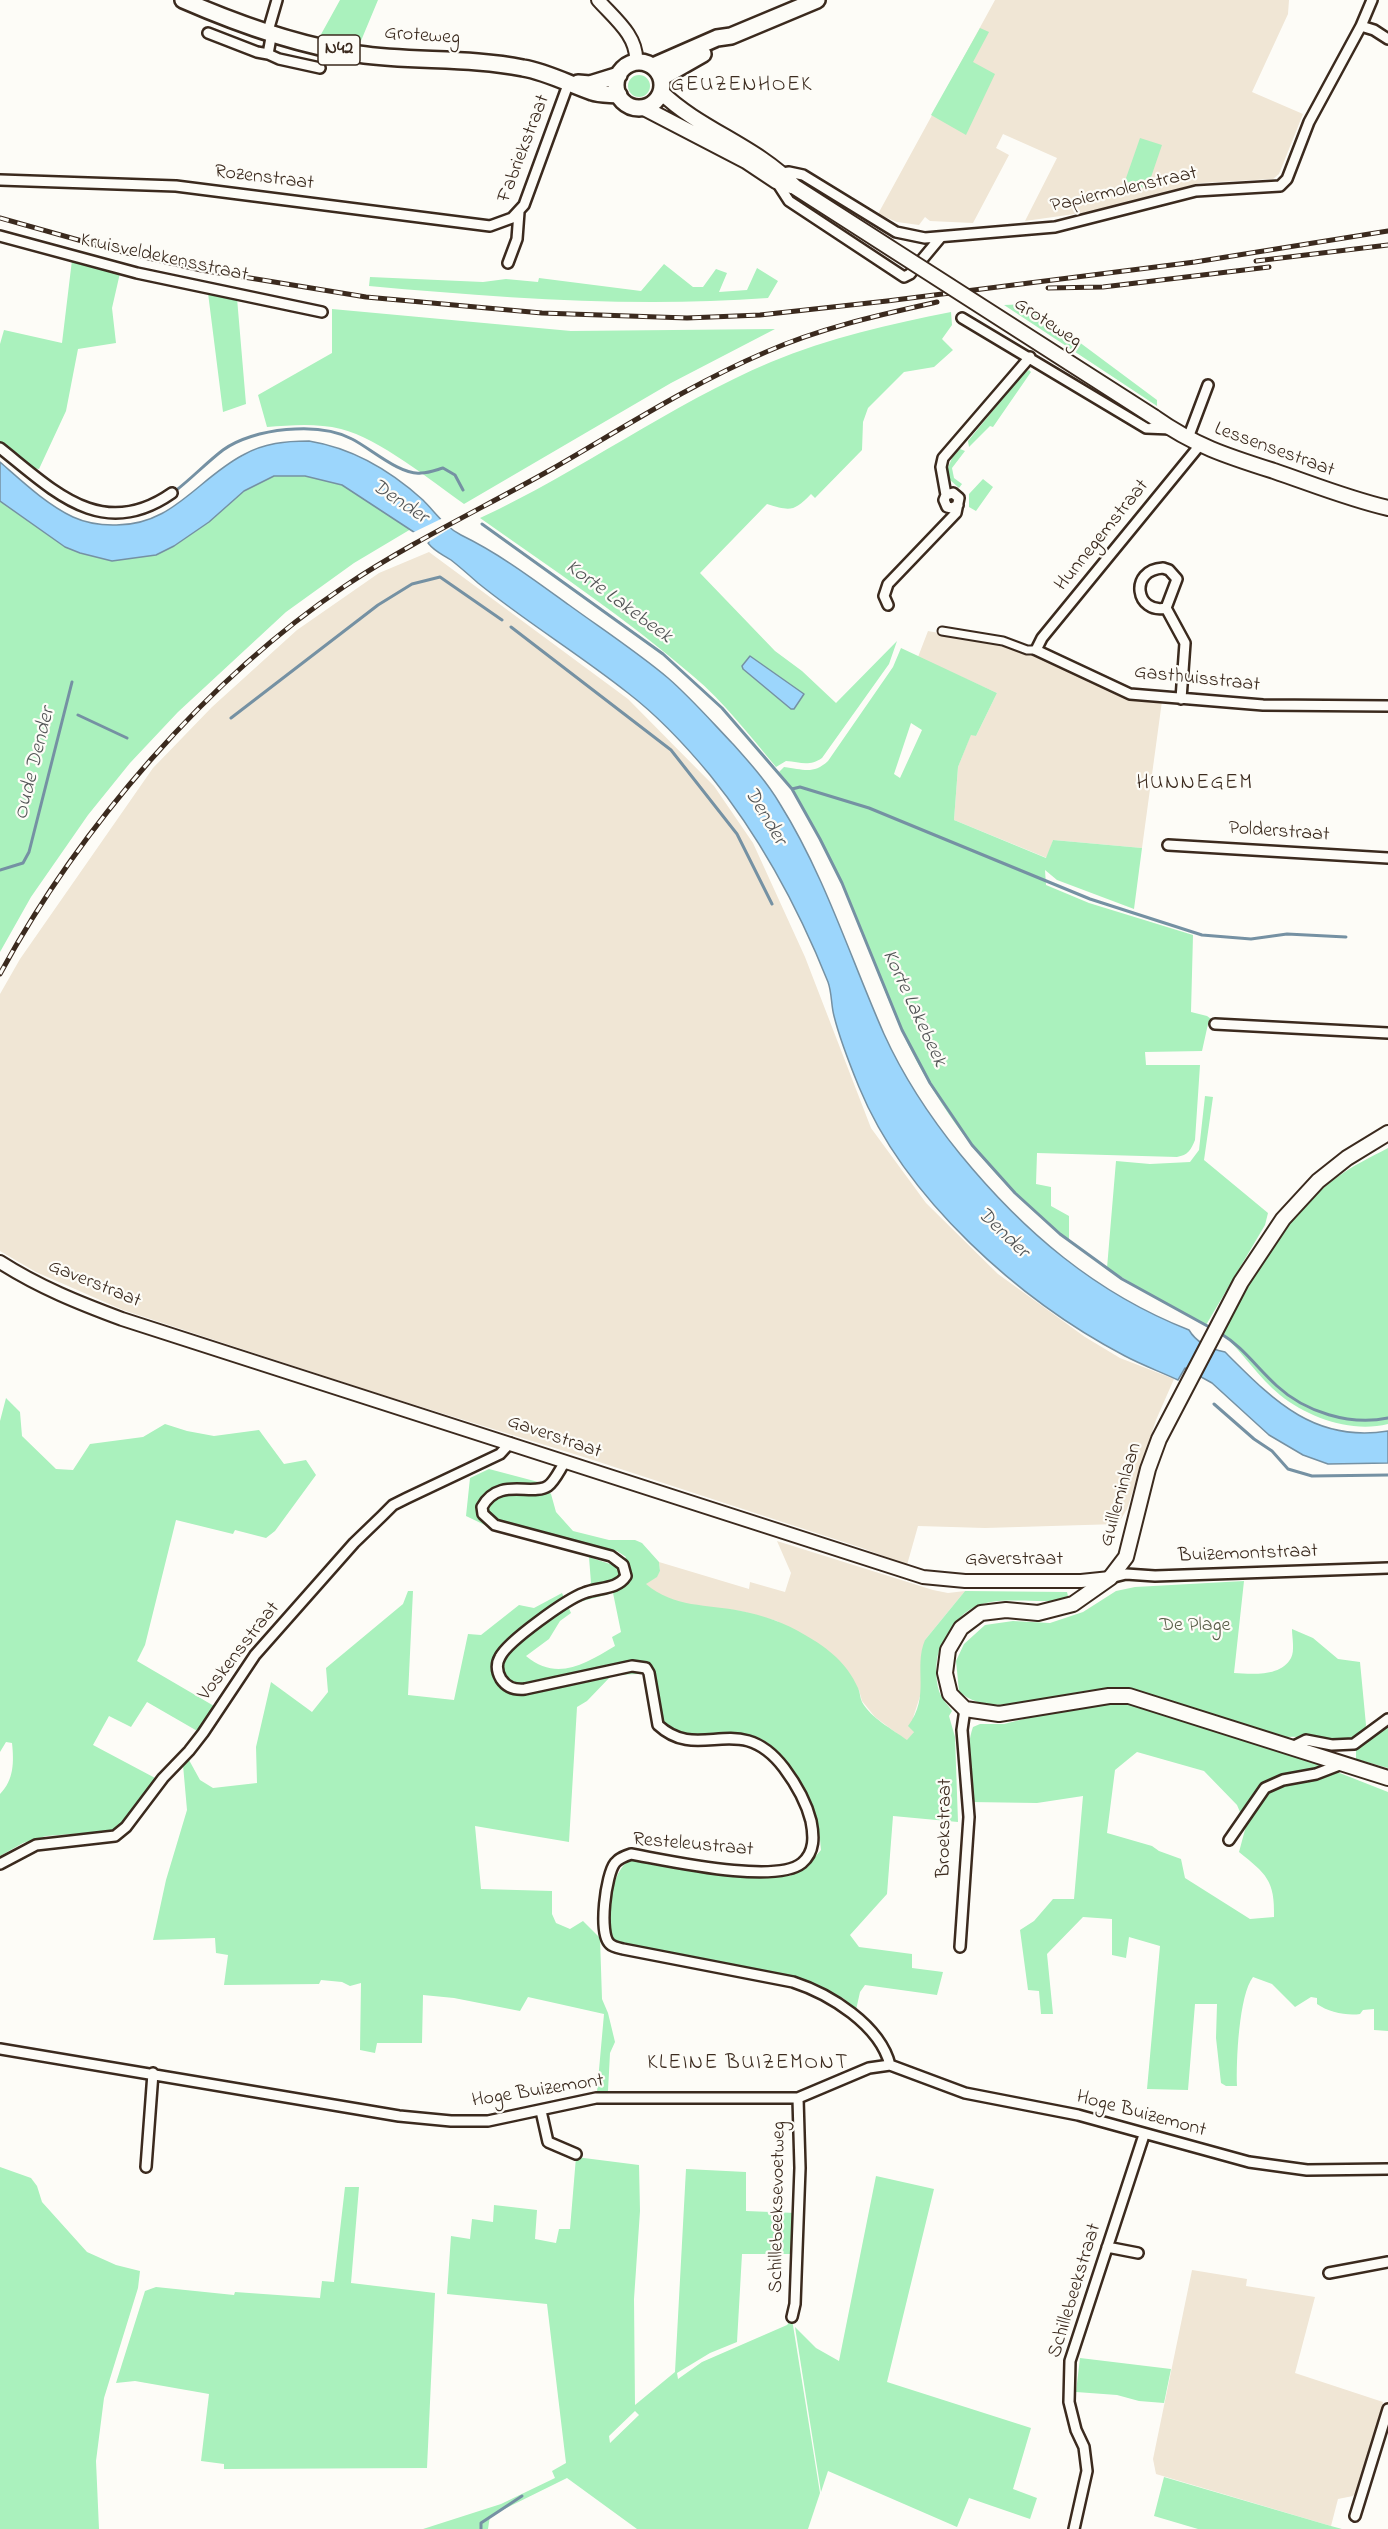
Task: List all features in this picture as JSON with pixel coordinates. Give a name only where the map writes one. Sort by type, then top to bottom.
[{"type":"main road","name":"Groteweg","points":[[183,0],[216,15],[313,45],[358,54],[514,66],[569,82],[593,93],[619,95],[628,105],[644,108],[779,177],[1154,417]]},
{"type":"main road","points":[[644,108],[652,105],[658,79],[721,46],[731,36],[818,0]]},
{"type":"main road","name":"Groteweg","points":[[569,82],[590,84],[619,75],[628,64],[636,62],[658,79],[682,110],[769,163],[779,177]]},
{"type":"main road","points":[[619,75],[616,88],[619,95]]},
{"type":"main road","name":"Lessensestraat","points":[[1154,417],[1171,429],[1223,456],[1340,495],[1388,507]]},
{"type":"main road","name":"Guilleminlaan","points":[[965,1709],[950,1694],[945,1673],[948,1650],[961,1628],[981,1613],[1006,1610],[1038,1613],[1073,1604],[1110,1578],[1126,1557],[1148,1469],[1159,1439],[1220,1319],[1282,1219],[1318,1181],[1347,1158],[1388,1133]]},
{"type":"main road","points":[[965,1709],[999,1714],[1109,1696],[1129,1696],[1388,1778]]},
{"type":"street","points":[[268,54],[277,0]]},
{"type":"street","points":[[598,0],[631,38],[637,54],[636,62]]},
{"type":"street","name":"Papiermolenstraat","points":[[940,238],[1086,220],[1196,191],[1280,186],[1287,179],[1321,97],[1361,26],[1372,0]]},
{"type":"street","points":[[1361,26],[1374,30],[1388,39]]},
{"type":"street","points":[[208,33],[279,59],[320,68]]},
{"type":"street","name":"Fabriekstraat","points":[[508,263],[517,239],[519,212],[526,201],[569,82]]},
{"type":"street","name":"Groteweg","points":[[802,175],[896,232],[913,237],[940,238],[910,274],[904,277],[789,201],[779,188],[779,177],[802,175]]},
{"type":"street","name":"Rozenstraat","points":[[0,180],[176,186],[490,226],[512,218],[519,212]]},
{"type":"street","name":"Kruisveldekensstraat","points":[[0,236],[137,273],[322,312]]},
{"type":"street","name":"Groteweg","points":[[962,318],[1146,428],[1171,429]]},
{"type":"street","name":"Groteweg","points":[[958,505],[959,498],[950,494],[945,484],[941,467],[945,455],[980,418],[1030,357]]},
{"type":"street","points":[[1188,438],[1208,385]]},
{"type":"street","name":"Hunnegemstraat","points":[[1036,650],[1042,638],[1200,445]]},
{"type":"street","points":[[0,448],[58,494],[93,510],[117,513],[134,512],[149,508],[172,493]]},
{"type":"street","name":"Groteweg","points":[[950,494],[944,500],[952,513],[950,520]]},
{"type":"street","points":[[947,507],[954,508],[958,505]]},
{"type":"street","points":[[888,605],[884,596],[888,584],[950,520],[956,513],[958,505]]},
{"type":"street","points":[[1166,608],[1159,609],[1148,605],[1140,594],[1139,588],[1149,571],[1163,568],[1172,572],[1177,579],[1166,608],[1185,643],[1181,699]]},
{"type":"street","name":"Gasthuisstraat","points":[[942,631],[1003,641],[1027,650],[1036,650],[1130,694],[1263,705],[1388,706]]},
{"type":"street","name":"Polderstraat","points":[[1167,845],[1388,858]]},
{"type":"street","points":[[1215,1024],[1388,1033]]},
{"type":"street","name":"Gaverstraat","points":[[0,1262],[38,1285],[122,1319],[932,1579],[1081,1581],[1110,1578]]},
{"type":"street","name":"Voskensstraat","points":[[0,1864],[36,1845],[115,1836],[126,1827],[163,1778],[203,1733],[255,1655],[393,1505],[500,1454],[510,1443]]},
{"type":"street","name":"Resteleustraat","points":[[566,1462],[548,1486],[539,1489],[511,1489],[490,1496],[482,1507],[483,1514],[488,1521],[502,1527],[558,1540],[611,1556],[623,1565],[626,1576],[616,1586],[584,1593],[568,1602],[522,1636],[501,1654],[498,1662],[501,1678],[513,1689],[525,1689],[632,1666],[646,1668],[649,1673],[658,1725],[673,1738],[684,1741],[737,1739],[756,1743],[767,1749],[778,1760],[799,1790],[811,1822],[813,1837],[813,1847],[808,1856],[801,1864],[789,1869],[710,1869],[631,1854],[624,1856],[617,1860],[611,1869],[604,1913],[605,1937],[610,1944],[623,1949],[793,1982],[818,1991],[845,2007],[887,2052],[890,2065]]},
{"type":"street","name":"Buizemontstraat","points":[[1110,1578],[1126,1574],[1155,1576],[1388,1568]]},
{"type":"street","name":"Broekstraat","points":[[960,1947],[969,1817],[962,1730],[965,1709]]},
{"type":"street","points":[[1290,1748],[1306,1740],[1332,1745],[1354,1744],[1388,1719]]},
{"type":"street","points":[[1230,1840],[1251,1805],[1265,1788],[1283,1780],[1316,1774],[1342,1764]]},
{"type":"street","name":"Hoge Buizemont","points":[[0,2049],[399,2115],[451,2121],[488,2121],[596,2098],[798,2098],[869,2068],[890,2065],[965,2093],[1078,2115],[1144,2135],[1281,2168],[1388,2169]]},
{"type":"street","points":[[146,2167],[153,2073]]},
{"type":"street","name":"Schillebeeksevoetweg","points":[[792,2318],[795,2304],[800,2190],[798,2098]]},
{"type":"street","points":[[541,2111],[548,2142],[576,2154]]},
{"type":"street","name":"Schillebeekstraat","points":[[1074,2529],[1088,2471],[1084,2446],[1072,2415],[1068,2380],[1071,2361],[1144,2135]]},
{"type":"street","points":[[1107,2247],[1138,2253]]},
{"type":"street","points":[[1329,2273],[1388,2262]]},
{"type":"street","points":[[1355,2516],[1388,2409]]},
{"type":"shaded area","points":[[995,0],[1289,0],[1288,14],[1252,92],[1303,114],[1279,174],[1273,179],[1200,183],[1089,212],[1025,221],[1057,158],[1003,134],[996,148],[1009,155],[973,223],[930,221],[925,217],[919,225],[897,222],[878,214]]},
{"type":"shaded area","points":[[429,552],[628,699],[714,786],[753,843],[805,957],[871,1128],[926,1203],[998,1274],[1085,1337],[1120,1358],[1174,1379],[1156,1420],[1127,1509],[1118,1524],[985,1528],[918,1526],[907,1565],[862,1548],[587,1458],[370,1391],[123,1310],[36,1272],[0,1251],[0,994],[20,959],[153,768],[212,707],[297,630],[379,573]]},
{"type":"shaded area","points":[[928,631],[1002,645],[1037,656],[1129,698],[1162,701],[1142,848],[1053,840],[1047,858],[954,820],[958,767],[971,734],[976,736],[997,693],[918,657]]},
{"type":"shaded area","points":[[777,1541],[933,1590],[948,1593],[965,1591],[925,1640],[922,1690],[913,1718],[914,1732],[907,1741],[875,1717],[862,1701],[859,1690],[777,1621],[740,1611],[683,1604],[656,1593],[645,1584],[657,1576],[660,1571],[659,1562],[749,1589],[750,1582],[785,1592],[791,1573]]},
{"type":"shaded area","points":[[1192,2270],[1247,2279],[1246,2286],[1315,2297],[1295,2373],[1383,2402],[1360,2488],[1353,2496],[1338,2499],[1331,2526],[1156,2474],[1153,2459]]},
{"type":"green space","points":[[340,0],[378,0],[358,48],[319,38]]},
{"type":"green space","points":[[980,28],[989,32],[973,62],[995,74],[966,135],[931,115]]},
{"type":"green space","points":[[639,75],[647,78],[650,86],[647,94],[639,97],[631,94],[628,86],[631,78]]},
{"type":"green space","points":[[1140,138],[1162,145],[1147,189],[1125,181]]},
{"type":"green space","points":[[72,260],[120,273],[112,308],[116,343],[78,349],[66,411],[39,469],[32,468],[0,443],[0,344],[4,330],[62,343]]},
{"type":"green space","points":[[664,264],[693,287],[703,287],[716,269],[727,273],[719,292],[747,290],[757,268],[778,281],[768,298],[668,302],[518,298],[369,286],[370,277],[483,282],[506,279],[538,282],[539,278],[641,291]]},
{"type":"green space","points":[[208,293],[237,298],[246,404],[223,412]]},
{"type":"green space","points":[[1028,304],[1157,400],[1157,406],[1004,305]]},
{"type":"green space","points":[[332,309],[571,331],[775,329],[671,383],[464,504],[404,461],[356,434],[323,426],[267,427],[258,395],[332,353]]},
{"type":"green space","points":[[951,312],[952,325],[942,339],[953,350],[934,367],[904,372],[868,408],[863,422],[862,450],[815,498],[811,494],[796,507],[787,509],[767,504],[700,573],[775,651],[802,671],[836,703],[897,641],[889,664],[822,758],[817,761],[804,763],[786,761],[776,767],[726,708],[693,676],[615,614],[480,518],[517,500],[697,398],[771,362],[837,339]],"holes":[[[750,656],[791,709],[743,669],[742,666]]]},
{"type":"green space","points":[[1029,370],[1031,372],[993,427],[990,426],[969,447],[968,441],[1022,375]]},
{"type":"green space","points":[[960,449],[965,451],[952,468],[954,478],[962,484],[959,488],[949,479],[946,472],[953,456]]},
{"type":"green space","points":[[274,476],[305,476],[342,485],[411,529],[354,563],[286,612],[178,712],[130,763],[88,815],[31,897],[0,952],[0,501],[65,547],[112,561],[156,555],[174,546],[209,522],[244,491]]},
{"type":"green space","points":[[983,479],[993,487],[976,511],[969,507],[969,494]]},
{"type":"green space","points":[[901,648],[997,693],[976,736],[971,735],[958,767],[954,820],[1046,858],[1053,840],[1142,848],[1134,909],[1057,880],[1045,870],[1046,885],[1089,903],[1193,935],[1191,1012],[1207,1016],[1214,1021],[1208,1024],[1202,1051],[1145,1052],[1146,1065],[1200,1065],[1195,1140],[1189,1152],[1177,1157],[1037,1153],[1036,1184],[1051,1187],[1051,1206],[1069,1216],[1069,1240],[1043,1219],[994,1172],[951,1118],[932,1089],[901,1029],[833,864],[817,832],[779,772],[784,767],[812,770],[828,761],[893,667]],"holes":[[[911,723],[922,730],[900,778],[894,774]]]},
{"type":"green space","points":[[1205,1096],[1213,1097],[1204,1160],[1268,1213],[1265,1225],[1206,1325],[1162,1302],[1107,1268],[1116,1161],[1150,1164],[1190,1162],[1199,1150]]},
{"type":"green space","points":[[1388,1148],[1388,1424],[1345,1425],[1317,1417],[1280,1395],[1223,1334],[1258,1270],[1300,1211],[1336,1178]]},
{"type":"green space","points":[[6,1398],[20,1412],[22,1436],[56,1469],[73,1470],[90,1444],[143,1437],[165,1424],[214,1436],[259,1430],[284,1464],[306,1460],[316,1475],[275,1531],[266,1538],[235,1530],[233,1534],[176,1520],[145,1645],[137,1661],[214,1706],[199,1732],[147,1702],[131,1727],[109,1716],[93,1745],[157,1779],[122,1824],[110,1831],[46,1836],[23,1843],[0,1856],[0,1794],[8,1783],[13,1757],[12,1743],[6,1742],[0,1752],[0,1421]]},
{"type":"green space","points":[[489,1469],[542,1483],[551,1494],[556,1512],[573,1531],[609,1540],[635,1540],[642,1543],[659,1562],[660,1571],[657,1577],[646,1584],[657,1592],[691,1604],[765,1617],[813,1640],[836,1657],[848,1671],[854,1679],[866,1708],[882,1723],[907,1740],[914,1732],[908,1726],[919,1704],[921,1661],[925,1640],[965,1591],[1067,1592],[1068,1596],[1057,1600],[992,1602],[969,1610],[950,1630],[939,1651],[936,1668],[938,1686],[941,1696],[952,1711],[949,1716],[955,1737],[958,1822],[893,1816],[887,1894],[850,1935],[859,1947],[912,1954],[912,1968],[943,1972],[937,1995],[865,1985],[860,1992],[856,2010],[843,1998],[797,1980],[619,1945],[613,1938],[610,1927],[610,1900],[618,1874],[632,1859],[718,1874],[790,1876],[809,1864],[821,1850],[820,1835],[810,1801],[780,1754],[768,1743],[745,1734],[727,1733],[681,1738],[667,1728],[661,1719],[655,1678],[647,1665],[639,1661],[639,1674],[612,1675],[587,1701],[577,1707],[569,1842],[475,1826],[481,1889],[552,1891],[552,1914],[556,1923],[570,1929],[583,1921],[600,1938],[602,1999],[615,2042],[610,2053],[608,2091],[597,2092],[604,2014],[528,1997],[520,2011],[454,1998],[423,1995],[422,2043],[377,2043],[375,2053],[360,2050],[361,1983],[350,1986],[342,1982],[321,1980],[319,1984],[224,1985],[228,1955],[216,1953],[215,1938],[153,1940],[166,1880],[187,1810],[183,1765],[189,1760],[200,1780],[213,1788],[257,1783],[256,1747],[271,1682],[312,1712],[328,1692],[326,1668],[403,1604],[408,1591],[413,1591],[408,1695],[454,1700],[468,1634],[481,1635],[519,1605],[534,1608],[562,1593],[571,1613],[560,1621],[549,1639],[526,1656],[537,1664],[549,1668],[571,1668],[615,1646],[612,1637],[621,1632],[613,1593],[579,1602],[578,1591],[591,1583],[589,1557],[619,1567],[626,1557],[617,1551],[506,1526],[489,1527],[466,1516],[470,1478]]},
{"type":"green space","name":"De Plage","points":[[1244,1581],[1234,1673],[1266,1673],[1286,1664],[1293,1652],[1292,1629],[1313,1638],[1338,1659],[1360,1662],[1366,1725],[1364,1734],[1344,1741],[1302,1737],[1280,1738],[1276,1748],[1388,1792],[1388,2031],[1374,2030],[1374,2009],[1363,2010],[1360,2014],[1338,2013],[1321,2007],[1317,2004],[1317,1998],[1311,1997],[1295,2007],[1272,1984],[1253,1977],[1244,1998],[1238,2045],[1237,2086],[1226,2086],[1221,2083],[1216,2038],[1217,2004],[1195,2004],[1188,2090],[1147,2089],[1160,1946],[1129,1937],[1126,1958],[1112,1955],[1112,1919],[1083,1917],[1047,1954],[1053,2014],[1041,2014],[1039,1991],[1028,1990],[1020,1930],[1034,1921],[1053,1899],[1074,1899],[1083,1796],[1037,1803],[970,1802],[968,1755],[973,1727],[980,1724],[1004,1724],[1134,1691],[1113,1688],[1090,1690],[1017,1704],[995,1705],[975,1701],[959,1691],[956,1661],[964,1644],[985,1625],[1013,1621],[1050,1623],[1083,1612],[1116,1591],[1135,1587]],"holes":[[[1137,1752],[1204,1771],[1237,1805],[1246,1826],[1239,1852],[1267,1879],[1273,1894],[1274,1917],[1250,1919],[1185,1878],[1181,1859],[1152,1846],[1107,1833],[1115,1770]]]},
{"type":"green space","points":[[1388,1725],[1388,1768],[1356,1759],[1356,1748]]},
{"type":"green space","points":[[576,2157],[639,2165],[640,2211],[634,2299],[635,2405],[675,2372],[686,2169],[746,2172],[746,2211],[796,2213],[795,2254],[742,2254],[737,2342],[710,2353],[677,2373],[678,2379],[702,2362],[787,2325],[792,2319],[820,2493],[808,2529],[637,2529],[567,2478],[490,2516],[488,2529],[423,2529],[501,2504],[555,2478],[552,2471],[566,2463],[547,2304],[447,2294],[451,2236],[470,2239],[472,2219],[493,2222],[494,2205],[537,2210],[535,2239],[556,2243],[559,2229],[570,2229]],"holes":[[[635,2411],[639,2415],[610,2443],[609,2436]]]},
{"type":"green space","points":[[0,2167],[31,2178],[37,2186],[42,2202],[87,2252],[116,2265],[140,2271],[138,2288],[104,2398],[96,2461],[99,2529],[0,2529]]},
{"type":"green space","points":[[876,2176],[934,2189],[887,2382],[1031,2428],[1013,2489],[1037,2498],[1030,2519],[969,2498],[957,2527],[828,2471],[821,2492],[795,2327],[816,2348],[839,2361]]},
{"type":"green space","points":[[345,2187],[359,2187],[351,2283],[435,2293],[427,2468],[224,2469],[224,2464],[201,2461],[209,2394],[135,2381],[116,2383],[145,2291],[156,2287],[234,2295],[235,2292],[320,2298],[322,2281],[334,2282]]},
{"type":"green space","points":[[1080,2358],[1171,2369],[1164,2403],[1139,2401],[1117,2395],[1076,2392]]},
{"type":"green space","points":[[1164,2477],[1342,2529],[1198,2529],[1154,2516]]},
{"type":"water","name":"Dender","points":[[309,441],[356,455],[384,470],[411,489],[455,532],[516,567],[656,668],[685,694],[732,743],[769,788],[796,831],[824,888],[884,1034],[909,1082],[960,1154],[1009,1209],[1035,1234],[1063,1257],[1122,1298],[1189,1330],[1204,1344],[1225,1352],[1260,1386],[1297,1414],[1317,1424],[1338,1430],[1362,1433],[1388,1431],[1388,1463],[1328,1464],[1303,1455],[1269,1435],[1212,1383],[1185,1368],[1178,1380],[1131,1359],[1085,1333],[1046,1307],[970,1243],[905,1169],[879,1128],[845,1052],[834,1016],[828,982],[804,927],[762,848],[710,775],[661,721],[639,702],[496,597],[451,560],[433,549],[429,542],[342,485],[305,476],[274,476],[244,491],[209,522],[174,546],[156,555],[112,561],[65,547],[0,501],[0,462],[44,499],[73,517],[98,524],[134,524],[168,510],[227,465],[251,451],[275,443]]},
{"type":"water","points":[[750,656],[804,694],[794,709],[791,709],[743,669],[742,666]]},
{"type":"pier","points":[[443,518],[454,526],[425,544],[412,533]]},
{"type":"waterway","name":"Korte Lakebeek","points":[[174,492],[223,450],[236,442],[268,432],[305,429],[338,433],[359,443],[395,466],[413,473],[443,468],[455,475],[463,490]]},
{"type":"waterway","name":"Korte Lakebeek","points":[[482,524],[663,654],[722,708],[792,789],[842,883],[902,1030],[930,1083],[972,1145],[1015,1193],[1060,1234],[1122,1279],[1211,1328]]},
{"type":"waterway","points":[[231,718],[378,605],[412,584],[440,577],[502,620]]},
{"type":"waterway","points":[[511,627],[671,750],[737,834],[772,904]]},
{"type":"waterway","name":"Oude Dender","points":[[0,870],[23,863],[29,852],[72,682]]},
{"type":"waterway","points":[[78,715],[127,738]]},
{"type":"waterway","points":[[792,789],[800,787],[869,808],[1090,899],[1202,935],[1251,939],[1287,934],[1346,937]]},
{"type":"waterway","name":"Korte Lakebeek","points":[[1220,1333],[1243,1351],[1277,1386],[1314,1410],[1359,1420],[1388,1418]]},
{"type":"waterway","points":[[1214,1404],[1254,1439],[1272,1451],[1288,1469],[1312,1476],[1388,1475]]},
{"type":"waterway","points":[[481,2529],[481,2523],[522,2496]]},
{"type":"railway","points":[[0,218],[114,250],[201,270],[366,297],[542,313],[687,318],[760,315],[887,301],[1195,262],[1388,231]]},
{"type":"railway","points":[[1256,261],[1388,245]]},
{"type":"railway","points":[[1048,288],[1103,287],[1269,267]]},
{"type":"railway","points":[[0,974],[32,919],[68,865],[108,811],[151,760],[196,711],[244,665],[294,623],[345,586],[421,540],[552,469],[684,392],[738,365],[786,343],[829,329],[937,302]]},
{"type":"district","name":"GEUZENHOEK","points":[[742,87]]},
{"type":"district","name":"HUNNEGEM","points":[[1195,785]]},
{"type":"district","name":"KLEINE BUIZEMONT","points":[[748,2065]]}]
